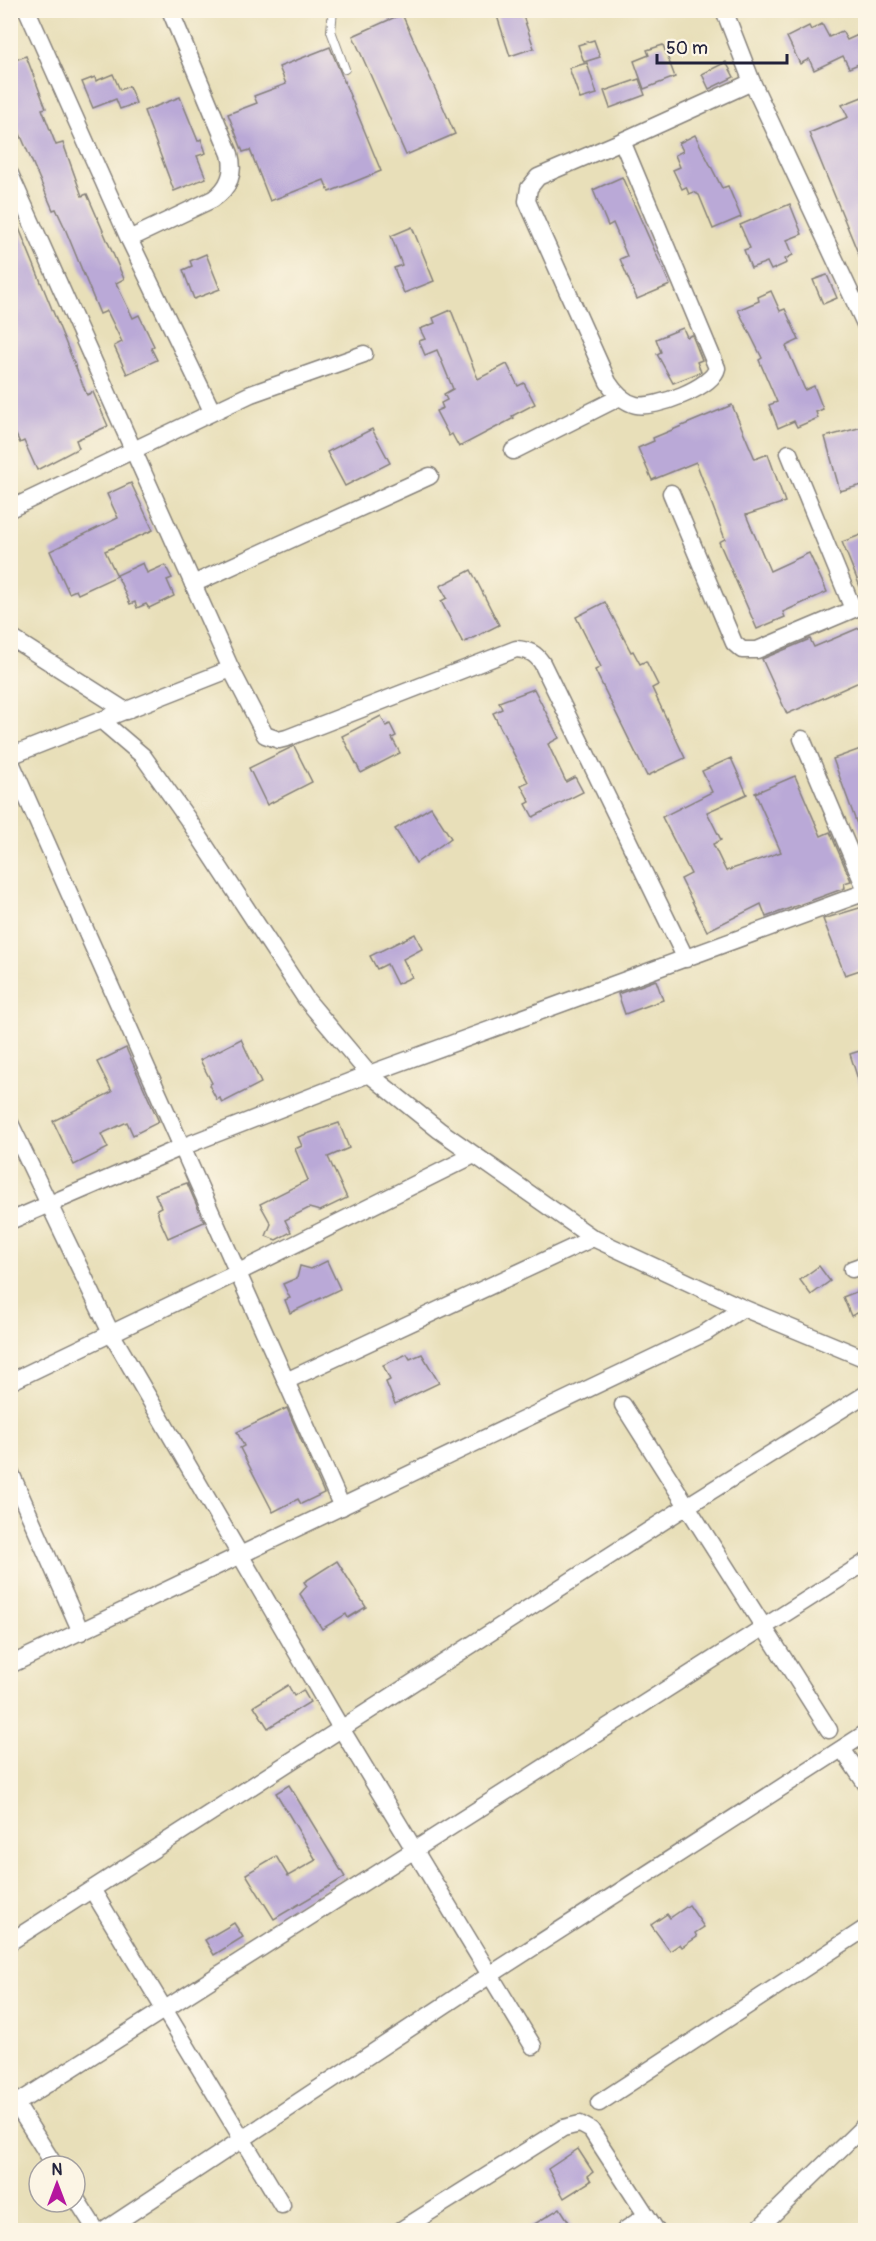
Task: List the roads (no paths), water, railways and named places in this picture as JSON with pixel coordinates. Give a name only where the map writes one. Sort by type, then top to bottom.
[{"type":"street","points":[[27,10],[129,239],[212,411]]},
{"type":"street","points":[[129,239],[213,199],[224,190],[231,176],[230,154],[170,10]]},
{"type":"street","points":[[724,10],[752,82],[866,326]]},
{"type":"street","points":[[622,141],[717,368],[709,382],[661,403],[635,405],[620,397],[608,382],[529,207],[527,195],[538,177],[752,82]]},
{"type":"street","points":[[10,174],[260,729],[271,739],[279,740],[516,649],[536,654],[686,959]]},
{"type":"street","points":[[11,508],[212,411],[288,379],[364,354]]},
{"type":"street","points":[[513,451],[620,397]]},
{"type":"street","points":[[671,493],[737,647],[748,651],[757,650],[860,606],[789,453]]},
{"type":"street","points":[[193,584],[430,476]]},
{"type":"street","points":[[10,637],[126,711]]},
{"type":"street","points":[[231,669],[10,758],[342,1507]]},
{"type":"street","points":[[102,721],[143,756],[188,818],[267,943],[306,999],[369,1074],[474,1155],[593,1238],[743,1308],[866,1359]]},
{"type":"street","points":[[10,1221],[182,1147],[369,1074],[866,891],[802,739]]},
{"type":"street","points":[[10,1123],[111,1333],[342,1730],[533,2046]]},
{"type":"street","points":[[10,1382],[237,1273],[474,1155]]},
{"type":"street","points":[[286,1381],[593,1238]]},
{"type":"street","points":[[10,1665],[705,1333],[743,1308]]},
{"type":"street","points":[[10,1942],[93,1891],[687,1506],[866,1394]]},
{"type":"street","points":[[623,1405],[829,1730]]},
{"type":"street","points":[[10,1472],[81,1632]]},
{"type":"street","points":[[47,2154],[13,2100],[164,2012],[414,1849],[866,1562]]},
{"type":"street","points":[[105,2230],[243,2141],[490,1975],[866,1733]]},
{"type":"street","points":[[842,1749],[866,1784]]},
{"type":"street","points":[[93,1891],[282,2205]]},
{"type":"street","points":[[599,2103],[866,1928]]},
{"type":"street","points":[[401,2230],[563,2128],[574,2124],[591,2130],[656,2230]]},
{"type":"street","points":[[757,2230],[866,2124]]},
{"type":"street","points":[[86,2214],[96,2230]]},
{"type":"street","points":[[625,2230],[646,2216]]},
{"type":"lane","points":[[333,10],[331,31],[345,69]]}]
